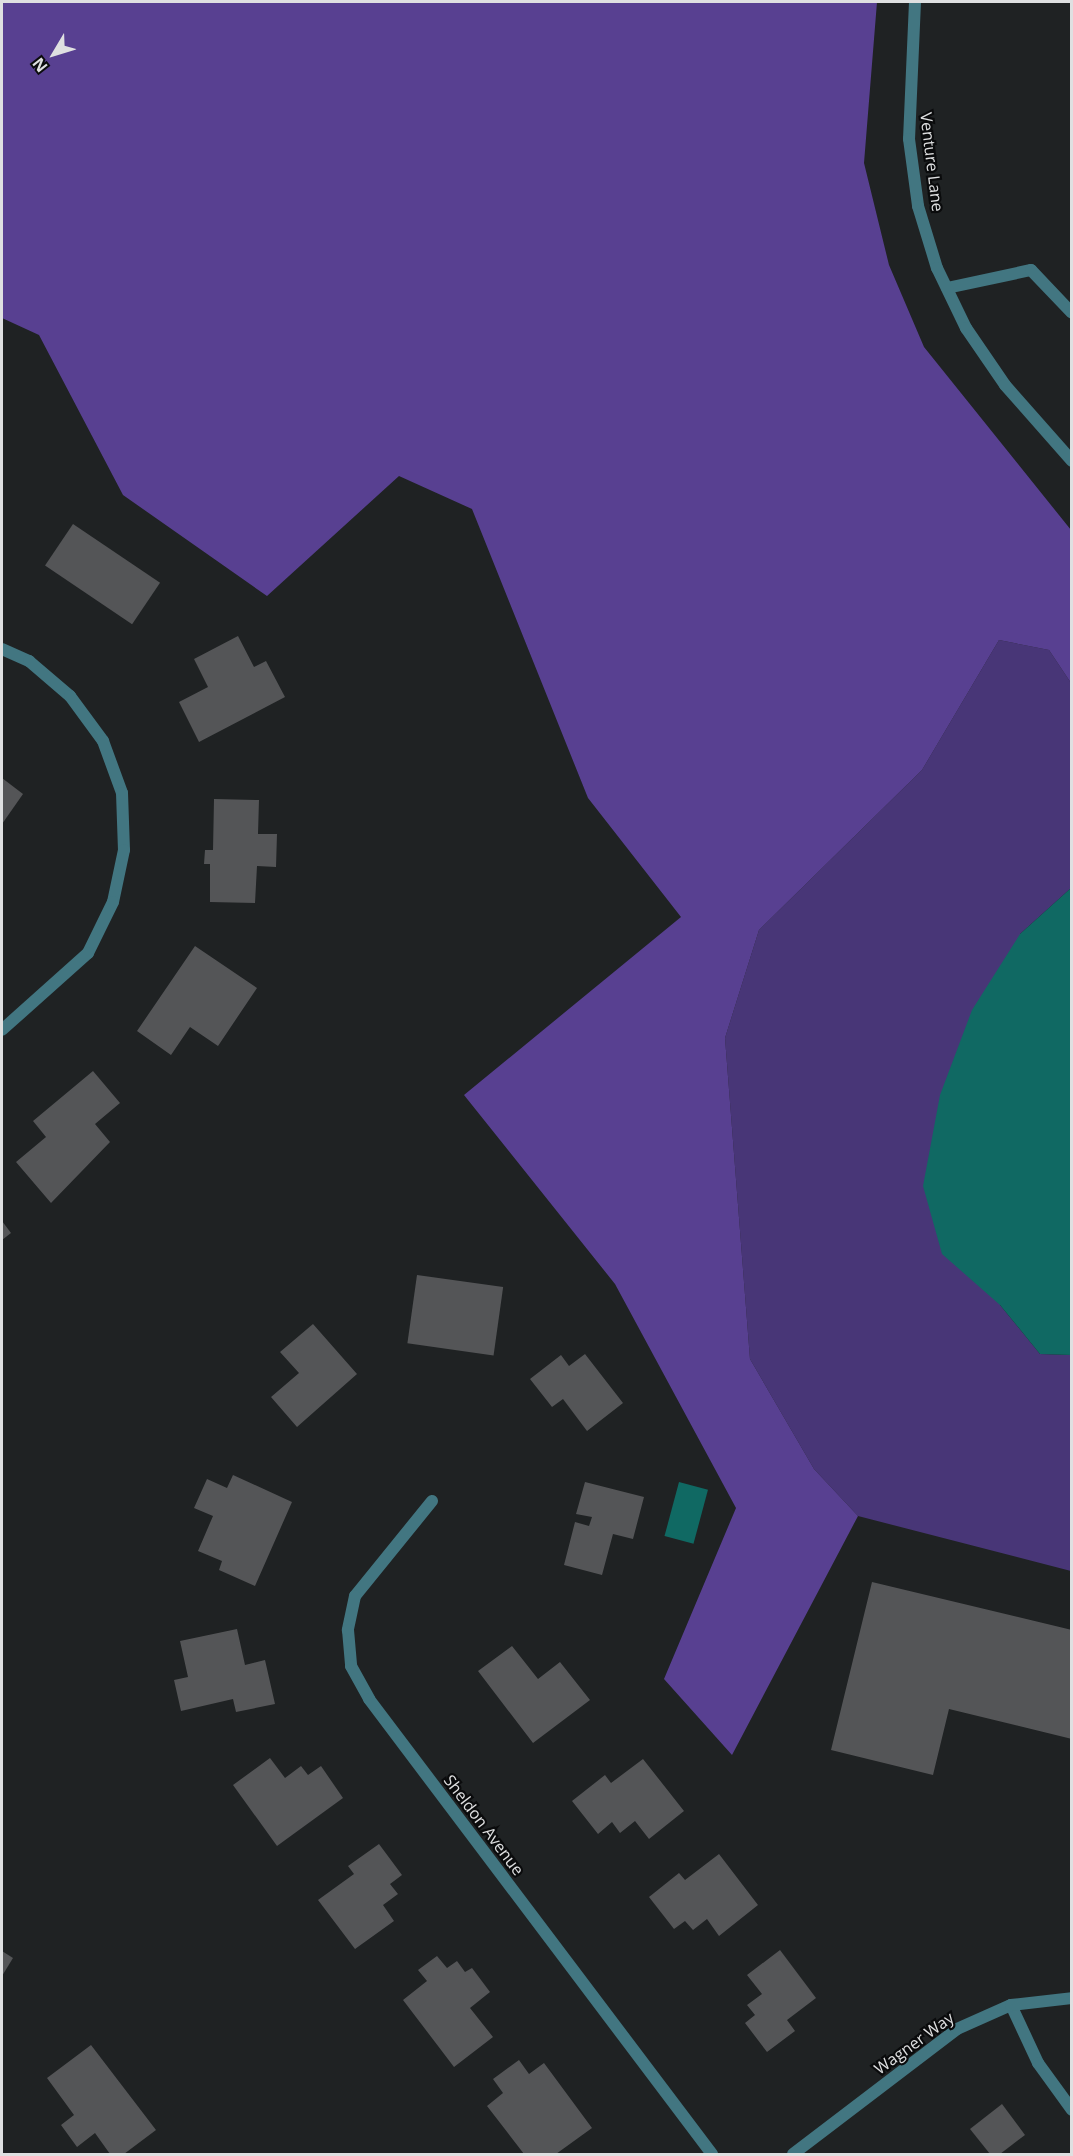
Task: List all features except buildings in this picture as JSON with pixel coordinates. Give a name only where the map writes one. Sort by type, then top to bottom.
[{"type":"street","name":"Venture Lane","points":[[915,2],[909,139],[918,206],[947,288],[1005,385],[1071,461]]},
{"type":"street","points":[[947,288],[1031,270],[1071,313]]},
{"type":"street","points":[[2,649],[29,661],[70,696],[103,741],[122,794],[124,850],[112,902],[88,953],[2,1030]]},
{"type":"street","name":"Sheldon Avenue","points":[[432,1501],[355,1596],[348,1629],[351,1666],[369,1699],[712,2154]]},
{"type":"street","name":"Wagner Way","points":[[793,2154],[957,2029],[1011,2005],[1071,1998]]},
{"type":"street","points":[[1011,2005],[1038,2063],[1071,2110]]},
{"type":"shaded area","points":[[2,2],[877,2],[864,163],[889,265],[924,347],[1071,530],[1071,683],[1049,650],[999,640],[922,770],[759,930],[725,1038],[750,1359],[814,1469],[858,1516],[732,1755],[664,1679],[736,1508],[615,1284],[464,1095],[681,917],[588,798],[472,509],[399,476],[267,596],[123,495],[39,335],[2,318]]},
{"type":"shaded area","points":[[999,640],[1049,650],[1071,683],[1071,888],[1020,934],[1000,1305],[1040,1354],[1071,1355],[1071,1571],[858,1516],[814,1469],[750,1359],[725,1038],[759,930],[922,770]]},
{"type":"water","points":[[1071,888],[1072,1355],[1040,1354],[1000,1305],[942,1254],[923,1186],[940,1095],[972,1010],[1020,934]]},
{"type":"water","points":[[679,1482],[708,1490],[693,1544],[665,1536]]}]
